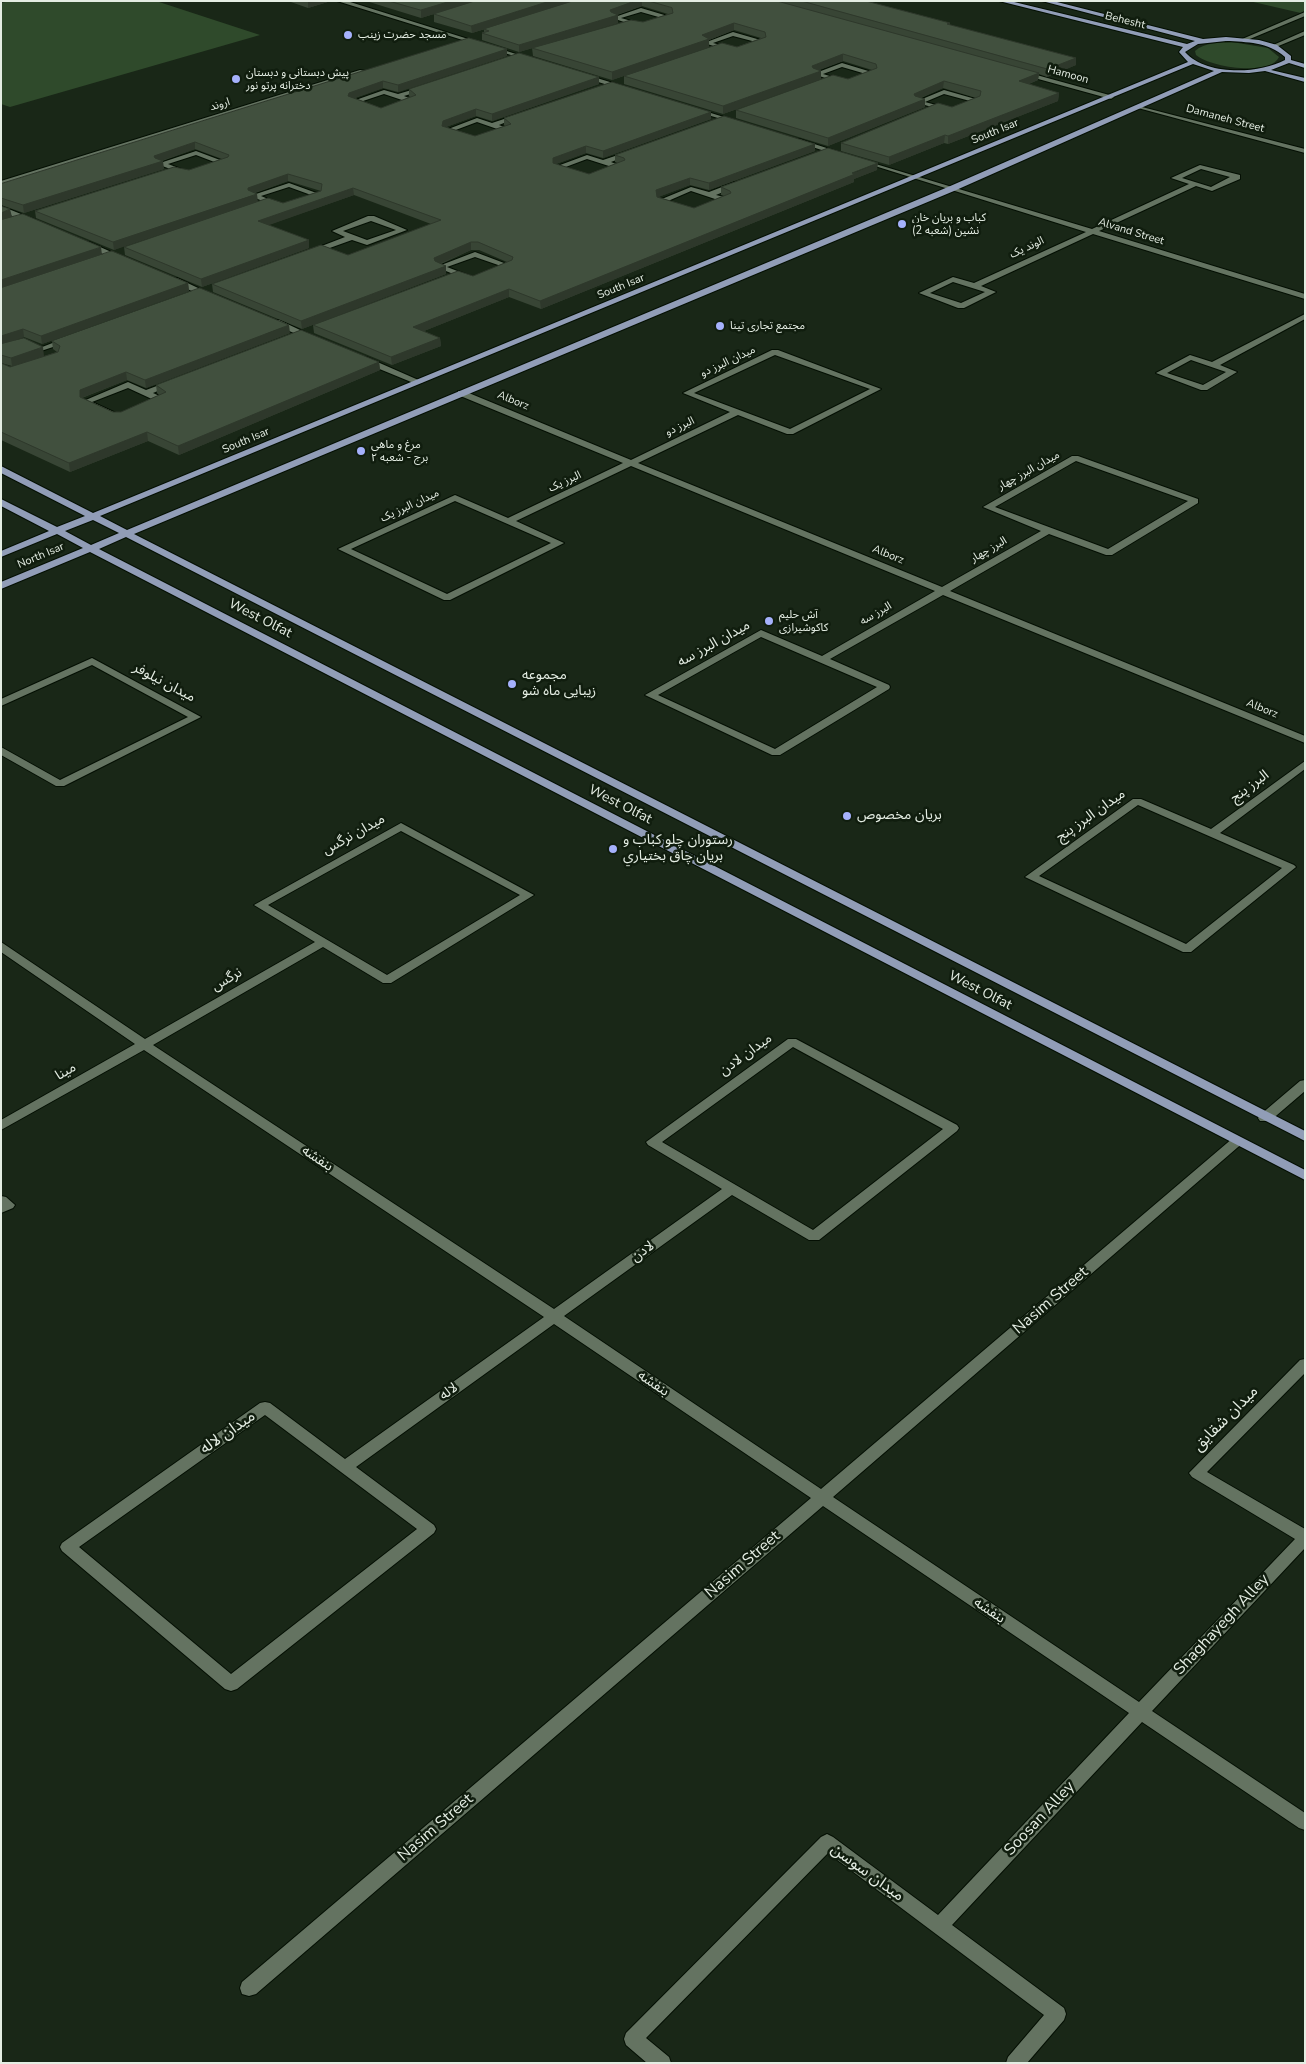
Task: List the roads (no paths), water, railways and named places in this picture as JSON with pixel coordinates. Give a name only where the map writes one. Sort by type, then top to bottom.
[{"type":"main road","name":"Behesht","points":[[1002,1],[1186,46]]},
{"type":"main road","name":"Behesht","points":[[1046,1],[1204,41]]},
{"type":"main road","points":[[1243,40],[1274,46],[1284,51],[1288,56],[1288,61],[1282,66],[1266,70],[1239,72],[1222,70],[1193,62],[1184,57],[1182,52],[1186,46],[1204,41],[1243,40]]},
{"type":"main road","points":[[1288,61],[1305,66]]},
{"type":"main road","name":"South Isar","points":[[57,531],[1193,62]]},
{"type":"main road","points":[[90,549],[951,189],[1222,70]]},
{"type":"main road","points":[[1266,70],[1305,80]]},
{"type":"main road","name":"West Olfat","points":[[1,469],[1305,1138]]},
{"type":"main road","name":"West Olfat","points":[[1,502],[1305,1176]]},
{"type":"main road","name":"North Isar","points":[[1,554],[57,531]]},
{"type":"main road","name":"North Isar","points":[[1,586],[90,549]]},
{"type":"street","points":[[340,1],[538,62]]},
{"type":"street","points":[[620,25],[630,23],[642,26],[669,18],[642,10],[615,18],[630,23]]},
{"type":"street","points":[[1243,40],[1305,14]]},
{"type":"street","points":[[414,24],[423,21]]},
{"type":"street","points":[[713,50],[722,47],[736,51],[762,42],[733,34],[706,43],[722,47]]},
{"type":"street","points":[[1274,46],[1305,34]]},
{"type":"street","points":[[448,45],[476,36]]},
{"type":"street","points":[[510,59],[529,54]]},
{"type":"street","points":[[823,82],[832,79],[847,83],[873,74],[842,65],[816,74],[832,79]]},
{"type":"street","name":"اروند","points":[[1,183],[373,68]]},
{"type":"street","name":"Hamoon","points":[[1016,71],[1111,97]]},
{"type":"street","points":[[575,73],[631,90]]},
{"type":"street","points":[[603,88],[622,81]]},
{"type":"street","points":[[399,96],[412,101],[381,111],[353,102],[384,92],[399,96],[436,84]]},
{"type":"street","points":[[927,110],[936,107],[951,111],[977,101],[944,92],[918,102],[936,107]]},
{"type":"street","points":[[687,107],[742,124]]},
{"type":"street","name":"Damaneh Street","points":[[1140,107],[1305,151]]},
{"type":"street","points":[[492,125],[506,130],[475,140],[446,130],[477,120],[492,125],[529,113]]},
{"type":"street","points":[[715,122],[733,115]]},
{"type":"street","name":"Alvand Street","points":[[795,140],[1305,297]]},
{"type":"street","points":[[821,154],[839,147]]},
{"type":"street","points":[[604,162],[619,167],[588,178],[556,168],[587,157],[604,162],[641,149]]},
{"type":"street","points":[[167,172],[176,169],[189,174],[224,163],[196,153],[161,164],[176,169]]},
{"type":"street","points":[[1200,167],[1237,177],[1212,189],[1195,184],[1175,178],[1200,167]]},
{"type":"street","points":[[709,195],[725,200],[694,212],[661,201],[692,189],[709,195],[746,181]]},
{"type":"street","name":"الوند یک","points":[[974,286],[1195,184]]},
{"type":"street","points":[[260,205],[270,202],[283,208],[318,195],[289,185],[254,196],[270,202]]},
{"type":"street","points":[[1,208],[42,225]]},
{"type":"street","points":[[9,223],[34,215]]},
{"type":"street","points":[[299,256],[353,237],[367,242],[403,230],[371,218],[336,231],[353,237]]},
{"type":"street","points":[[78,240],[132,262]]},
{"type":"street","points":[[105,258],[123,252]]},
{"type":"street","points":[[448,278],[458,274],[473,280],[508,266],[475,254],[440,267],[458,274]]},
{"type":"street","points":[[166,277],[220,299]]},
{"type":"street","points":[[953,279],[974,286],[992,292],[962,306],[923,293],[953,279]]},
{"type":"street","points":[[192,295],[210,288]]},
{"type":"street","points":[[1213,365],[1233,372],[1204,388],[1160,373],[1190,357],[1213,365],[1305,316]]},
{"type":"street","points":[[265,318],[320,341]]},
{"type":"street","points":[[293,337],[311,330]]},
{"type":"street","points":[[56,356],[37,347],[77,336]]},
{"type":"street","name":"میدان البرز دو","points":[[775,352],[877,389],[790,432],[738,412],[687,393],[775,352]]},
{"type":"street","points":[[356,356],[419,382]]},
{"type":"street","points":[[146,393],[161,400],[118,417],[85,402],[128,385],[146,393],[182,379]]},
{"type":"street","name":"Alborz","points":[[461,393],[1305,740]]},
{"type":"street","name":"البرز دو","points":[[631,463],[738,412]]},
{"type":"street","name":"میدان البرز چهار","points":[[1075,458],[1195,501],[1110,553],[1049,530],[988,507],[1075,458]]},
{"type":"street","name":"البرز یک","points":[[508,521],[631,463]]},
{"type":"street","name":"میدان البرز یک","points":[[455,498],[508,521],[559,543],[448,598],[343,549],[455,498]]},
{"type":"street","name":"البرز چهار","points":[[942,591],[1049,530]]},
{"type":"street","name":"البرز سه","points":[[822,660],[942,591]]},
{"type":"street","name":"میدان البرز سه","points":[[761,633],[822,660],[885,687],[776,753],[650,695],[761,633]]},
{"type":"street","name":"میدان نیلوفر","points":[[1,703],[92,661],[196,717],[60,784],[3,754]]},
{"type":"street","name":"البرز پنج","points":[[1213,833],[1305,764]]},
{"type":"street","name":"میدان البرز پنج","points":[[1137,801],[1213,833],[1290,867],[1187,949],[1032,877],[1137,801]]},
{"type":"street","name":"میدان نرگس","points":[[401,826],[528,895],[387,980],[324,942],[260,905],[401,826]]},
{"type":"street","name":"نرگس","points":[[145,1044],[324,942]]},
{"type":"street","name":"بنفشه","points":[[1,946],[554,1316],[1305,1823]]},
{"type":"street","name":"میدان لادن","points":[[792,1042],[952,1128],[814,1237],[732,1188],[653,1142],[792,1042]]},
{"type":"street","name":"مینا","points":[[1,1126],[145,1044]]},
{"type":"street","points":[[1265,1118],[1305,1084]]},
{"type":"street","name":"Nasim Street","points":[[249,1988],[1238,1141]]},
{"type":"street","name":"لادن","points":[[554,1316],[732,1188]]},
{"type":"street","points":[[1,1200],[8,1205],[1,1209]]},
{"type":"street","name":"لاله","points":[[345,1467],[554,1316]]},
{"type":"street","name":"میدان شقایق","points":[[1305,1364],[1197,1473],[1305,1537]]},
{"type":"street","name":"میدان لاله","points":[[265,1407],[345,1467],[428,1529],[232,1684],[68,1547],[265,1407]]},
{"type":"street","name":"Shaghayegh Alley","points":[[1140,1713],[1305,1537]]},
{"type":"street","name":"Soosan Alley","points":[[939,1926],[1140,1713]]},
{"type":"street","name":"میدان سوسن","points":[[662,2063],[633,2039],[827,1842],[1057,2014],[1015,2063]]},
{"type":"place","name":"مسجد حضرت زینب","points":[[348,35]]},
{"type":"place","name":"پیش دبستانی و دبستان دخترانه پرتو نور","points":[[236,79]]},
{"type":"place","name":"کباب و بریان خان نشین (شعبه 2)","points":[[902,224]]},
{"type":"place","name":"مجتمع تجاری تینا","points":[[720,326]]},
{"type":"place","name":"مرغ و ماهی برج - شعبه ۲","points":[[361,451]]},
{"type":"place","name":"آش حلیم کاکوشیرازی","points":[[769,621]]},
{"type":"place","name":"مجموعه زیبایی ماه شو","points":[[512,684]]},
{"type":"place","name":"بریان مخصوص","points":[[847,816]]},
{"type":"place","name":"رستوران چلو كباب و بريان چاق بختياري","points":[[613,849]]}]
